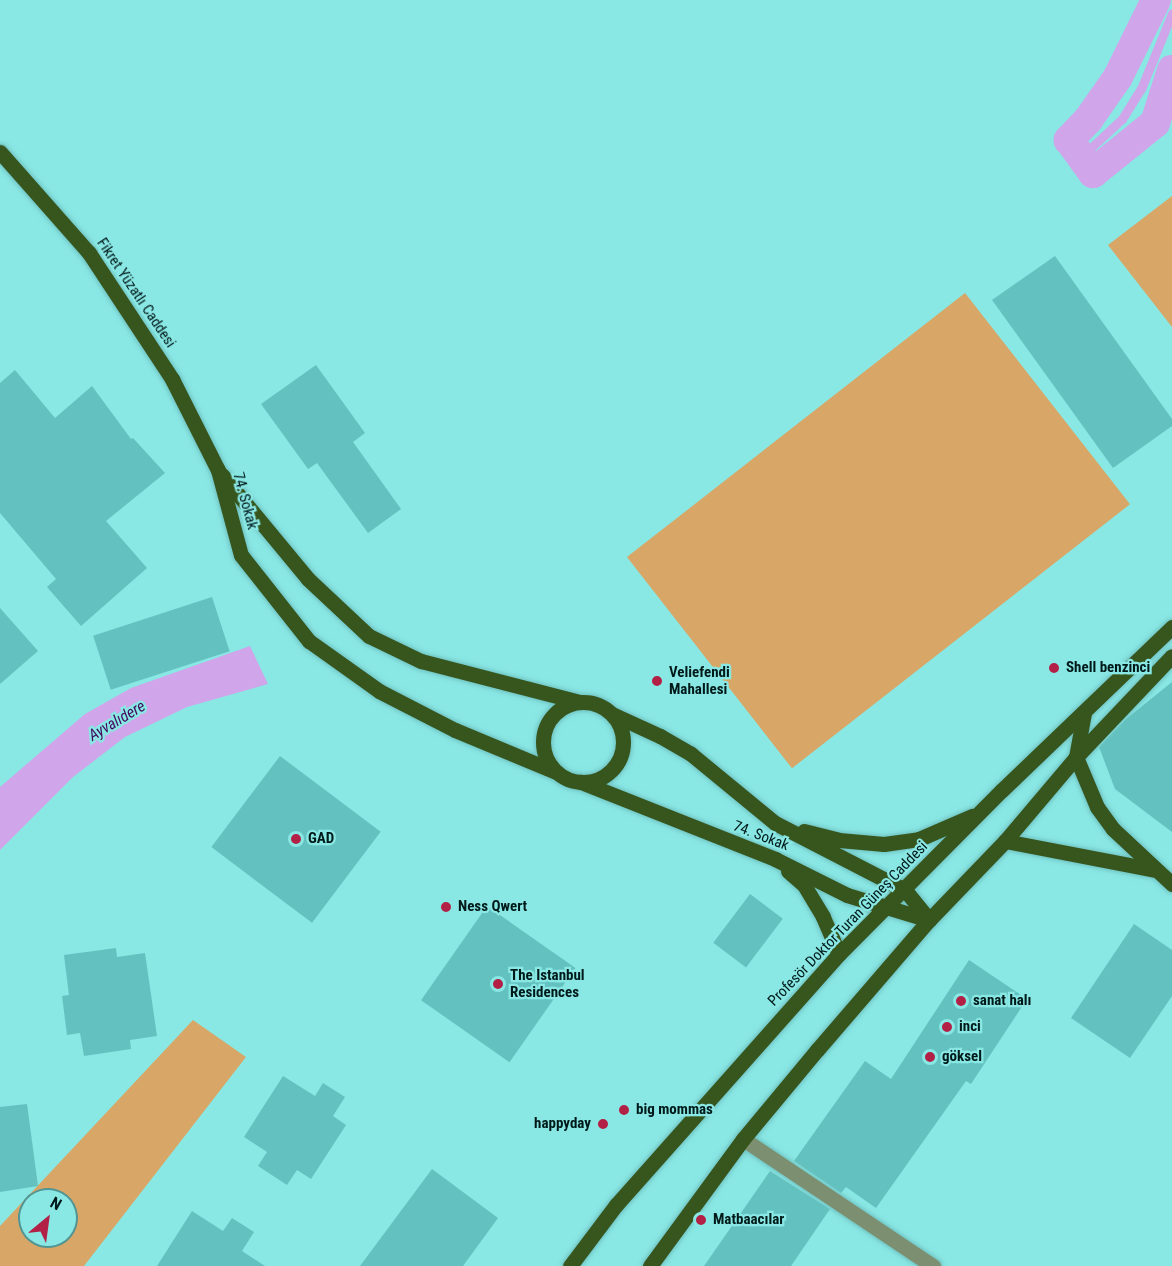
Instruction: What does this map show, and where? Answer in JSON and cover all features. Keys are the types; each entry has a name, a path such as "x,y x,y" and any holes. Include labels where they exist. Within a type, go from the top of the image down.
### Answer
{"main road":[{"name":"Fikret Yüzatlı Caddesi","path":"0,152 89,253 172,379 218,470"},
{"name":"74. Sokak","path":"218,470 308,579 369,636 422,662 579,702"},
{"name":"74. Sokak","path":"218,470 241,555 309,641 389,696 455,730 556,772"},
{"name":"Profesör Doktor Turan Güneş Caddesi","path":"570,1266 616,1205 839,954 981,812 1172,627"},
{"path":"650,1266 743,1139 929,920 1005,840 1076,757 1172,656"},
{"path":"579,702 603,707 612,714 620,726 623,739 620,759 607,775 594,781 581,782 567,779 556,772 548,762 543,749 545,730 555,712 566,705 579,702"},
{"path":"1085,712 1076,757 1097,807 1113,829 1172,884"},
{"name":"74. Sokak","path":"612,714 660,736 691,754 776,823"},
{"name":"74. Sokak","path":"581,782 775,859 847,895 929,920"},
{"path":"776,823 839,840 884,844 919,839 981,812"},
{"path":"776,823 905,890 929,920"},
{"path":"1005,840 1156,870"},
{"path":"775,859 804,885 824,917 839,954"}],"street":[{"path":"743,1139 933,1266"}],"shaded area":[{"path":"1172,196 1172,327 1108,245"},
{"path":"965,293 1130,504 792,768 627,557"},
{"path":"193,1020 246,1057 84,1266 0,1266 0,1226 18,1207 18,1248 78,1248 78,1188 36,1188"}],"water":[{"path":"250,646 268,684 187,707 125,737 73,777 0,850 0,787 85,714 131,688"}],"building":[{"path":"1055,256 1172,419 1172,426 1113,468 992,300"},
{"path":"316,365 365,433 353,442 401,509 368,533 317,463 308,469 261,404"},
{"path":"15,370 55,418 92,386 131,439 133,438 165,473 106,521 147,568 81,626 47,587 56,579 0,513 0,383"},
{"path":"212,597 230,651 111,690 93,636"},
{"path":"0,608 38,651 0,684"},
{"path":"1172,682 1172,832 1115,789 1099,747 1126,719"},
{"name":"GAD","path":"280,756 381,832 312,923 211,847"},
{"path":"750,894 783,919 746,967 713,943"},
{"name":"The Istanbul Residences","path":"487,906 575,968 510,1062 421,1000"},
{"path":"1134,924 1172,950 1172,996 1130,1058 1071,1018"},
{"path":"116,948 117,957 145,953 157,1036 130,1040 131,1049 84,1056 80,1033 67,1035 62,996 69,995 64,955"},
{"path":"969,960 1027,999 971,1084 966,1081 876,1208 846,1187 841,1193 794,1161 865,1061 891,1079"},
{"path":"283,1076 315,1096 323,1083 345,1097 333,1116 346,1125 311,1179 297,1170 287,1185 258,1166 267,1152 244,1137"},
{"path":"27,1104 38,1186 0,1192 0,1107"},
{"path":"432,1169 498,1218 463,1266 360,1266"},
{"path":"770,1171 830,1209 791,1266 704,1266"},
{"path":"192,1211 223,1231 232,1218 254,1232 242,1251 265,1266 157,1266"}],"waterway":[{"path":"1156,0 1118,77 1088,120 1069,140 1093,173 1155,123 1172,70"},
{"name":"Ayvalıdere","path":"1082,156 1122,119 1141,89 1172,13"}],"place":[{"name":"Shell benzinci","path":"1054,668"},
{"name":"Veliefendi Mahallesi","path":"657,681"},
{"name":"GAD","path":"296,839"},
{"name":"Ness Qwert","path":"446,907"},
{"name":"The Istanbul Residences","path":"498,984"},
{"name":"sanat halı","path":"961,1001"},
{"name":"inci","path":"947,1027"},
{"name":"göksel","path":"930,1057"},
{"name":"big mommas","path":"624,1110"},
{"name":"happyday","path":"603,1124"},
{"name":"Matbaacılar","path":"701,1220"}]}
